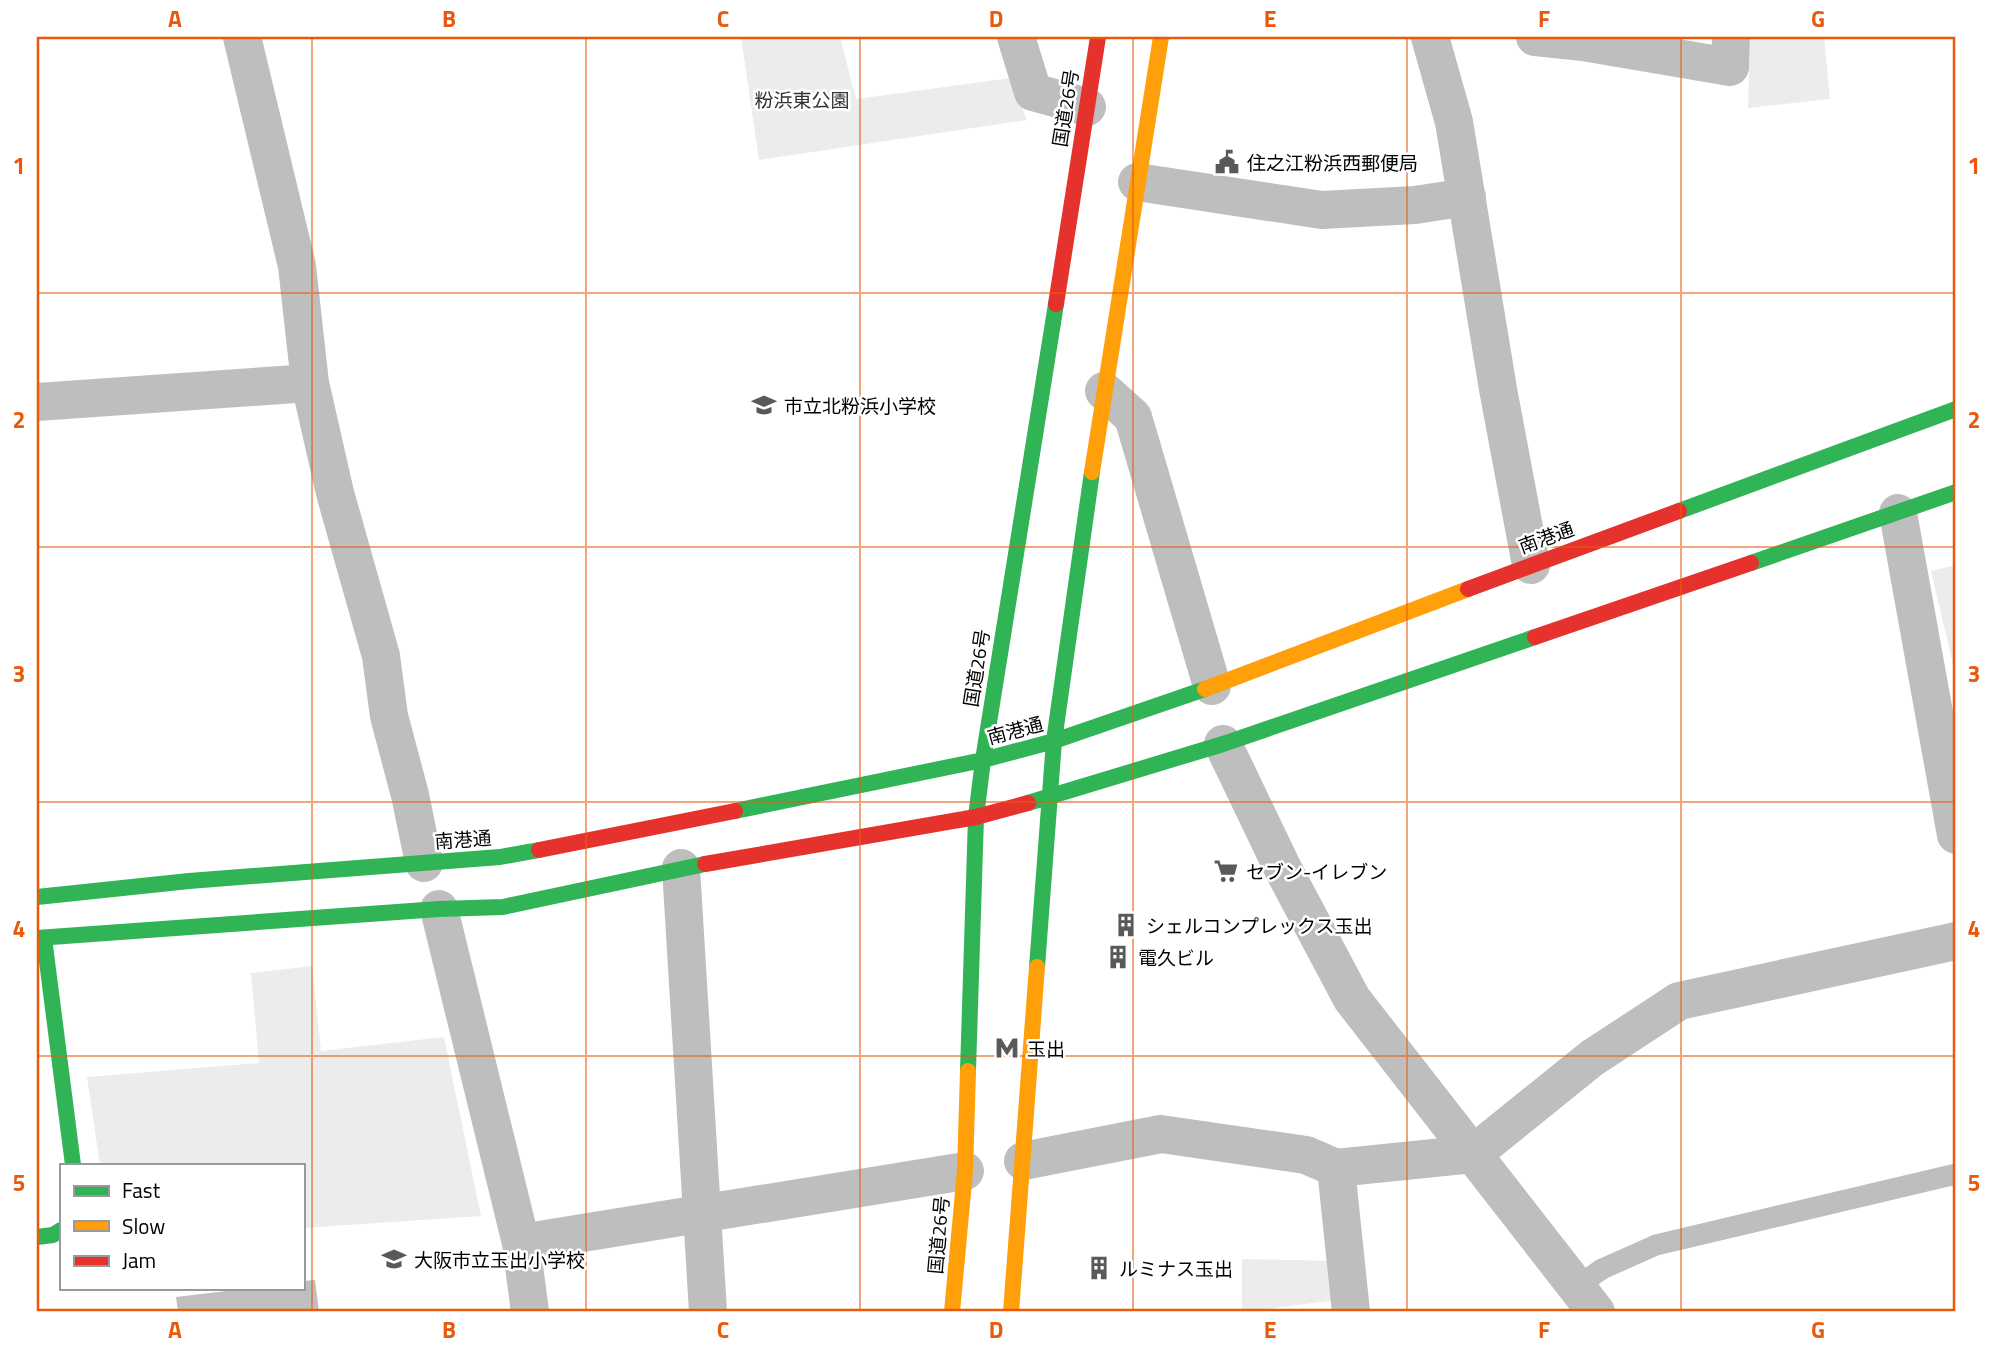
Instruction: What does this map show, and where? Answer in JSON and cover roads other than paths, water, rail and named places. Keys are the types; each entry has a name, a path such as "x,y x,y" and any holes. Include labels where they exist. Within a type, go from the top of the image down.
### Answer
{"main road":[{"name":"国道26号","path":"952,1312 965,1171 976,817 1098,37"},
{"path":"1011,1312 1054,741 1104,391 1160,37"},
{"name":"南港通","path":"37,897 189,881 500,857 983,760 1054,741 1212,685 1956,409"},
{"path":"73,1164 41,938 503,906 681,868 976,817 1223,744 1956,492"},
{"path":"37,1237 53,1235 60,1231"}],"street":[{"path":"242,37 297,265 310,383 335,493 381,656 389,716 410,795 424,863"},
{"path":"1016,37 1032,92 1087,107"},
{"path":"1430,37 1454,122 1498,388 1531,565"},
{"path":"1535,37 1583,40 1730,67 1731,37"},
{"path":"1137,182 1322,210 1415,205 1467,197"},
{"path":"37,402 310,383"},
{"path":"1104,391 1133,417 1212,685"},
{"path":"1898,513 1956,835"},
{"path":"1223,744 1283,869 1352,999 1586,1300"},
{"path":"681,868 708,1312"},
{"path":"439,909 521,1243 530,1312"},
{"path":"1023,1161 1161,1134 1306,1155 1336,1168 1473,1154 1592,1058 1679,1001 1956,941"},
{"path":"1336,1168 1351,1312"},
{"path":"521,1243 965,1171"}],"lane":[{"path":"1586,1300 1602,1269 1656,1245 1956,1174"}],"place":[{"name":"住之江粉浜西郵便局","path":"1227,162"},
{"name":"市立北粉浜小学校","path":"764,405"},
{"name":"セブン-イレブン","path":"1226,871"},
{"name":"シェルコンプレックス玉出","path":"1126,925"},
{"name":"電久ビル","path":"1118,957"},
{"name":"玉出","path":"1007,1048"},
{"name":"大阪市立玉出小学校","path":"394,1259"},
{"name":"ルミナス玉出","path":"1099,1268"}],"park label":[{"name":"粉浜東公園","path":"802,99"}]}
